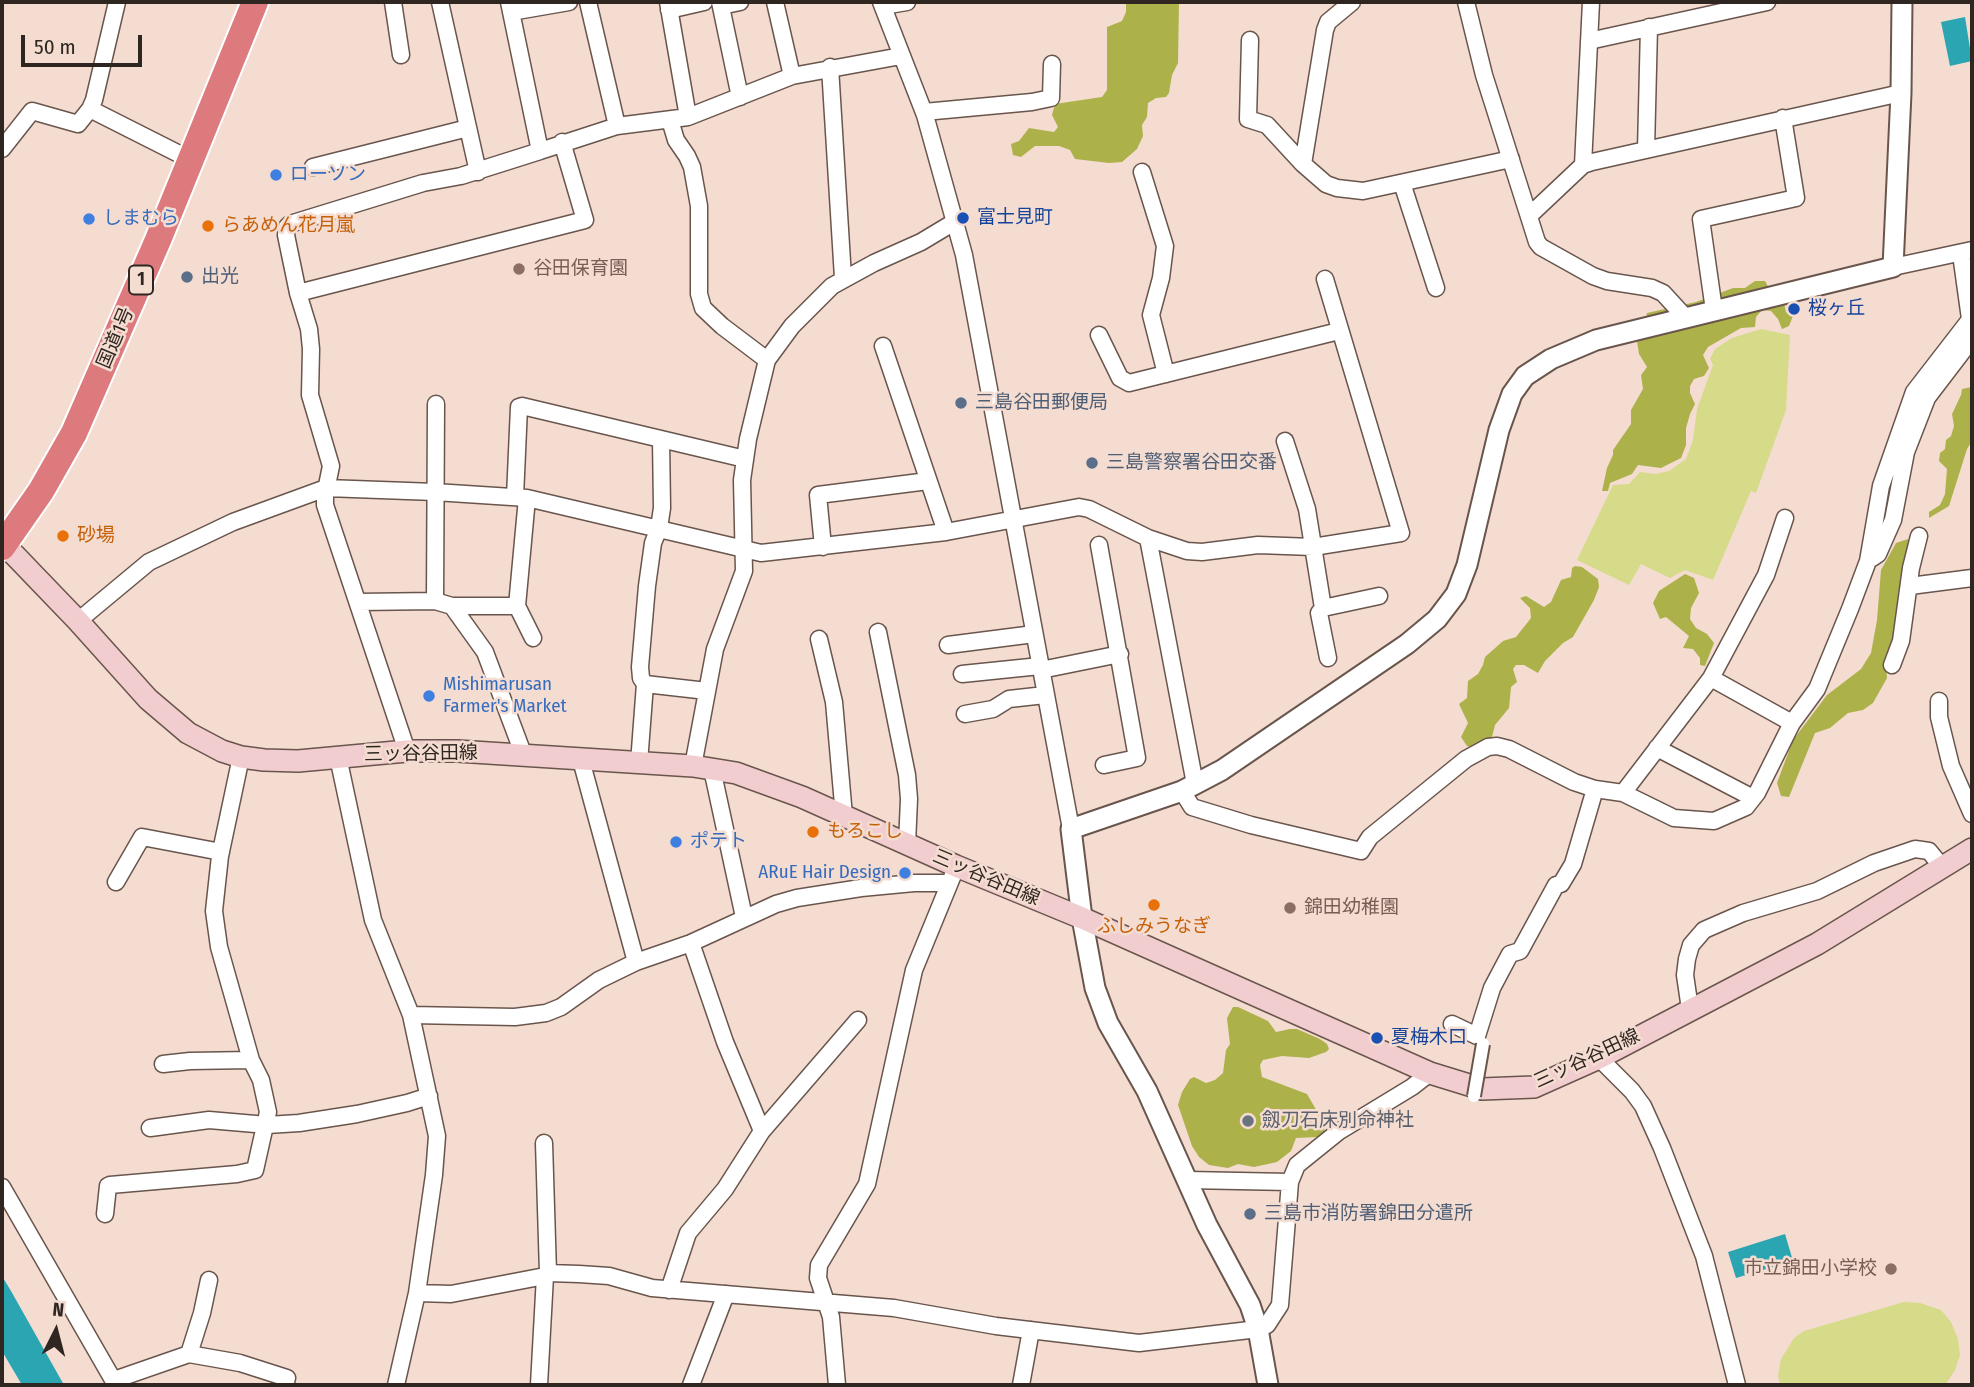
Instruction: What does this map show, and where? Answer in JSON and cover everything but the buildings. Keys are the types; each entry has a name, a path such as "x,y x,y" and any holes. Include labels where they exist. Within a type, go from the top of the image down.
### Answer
{"highway":[{"name":"国道1号","path":"3,544 41,491 74,433 153,252 255,2"}],"main road":[{"name":"三ッ谷谷田線","path":"3,544 78,621 148,699 171,720 197,738 241,757 298,761 407,751 703,767 736,773 777,787 907,844 953,875 1082,918 1430,1073 1482,1088 1534,1087 1600,1058 1817,944 1972,849"}],"street":[{"path":"2,149 32,111 78,124 90,109 117,2"},
{"path":"393,2 401,55"},
{"path":"439,2 478,172"},
{"path":"540,151 510,7 569,2"},
{"path":"588,2 617,127"},
{"path":"688,117 668,6 704,2"},
{"path":"740,2 721,4 740,97"},
{"path":"775,2 792,76"},
{"path":"907,2 882,4 924,112 964,255 1070,829 1095,988 1108,1023 1147,1091 1207,1225 1250,1305 1258,1329 1268,1385"},
{"path":"1303,164 1325,30 1328,22 1352,2"},
{"path":"1466,2 1484,75 1537,242 1541,247 1593,276 1607,281 1652,288 1663,293 1685,317"},
{"path":"1583,165 1591,2"},
{"path":"1589,41 1768,2"},
{"path":"1893,267 1902,2"},
{"path":"1646,150 1649,27"},
{"path":"1250,40 1248,119 1267,125 1303,164 1326,184 1363,191 1511,159"},
{"path":"407,751 325,505 331,466 310,395 309,328 285,235 287,227 423,183 478,172 562,142 617,127 688,117 792,76 901,56"},
{"path":"924,112 1032,102 1051,97 1052,64"},
{"path":"830,67 843,278"},
{"path":"1530,215 1583,165 1901,93"},
{"path":"90,109 189,159"},
{"path":"1714,310 1701,219 1796,198 1783,118"},
{"path":"670,120 676,140 692,167 699,206 699,281 704,307 722,326 767,360"},
{"path":"313,167 468,128"},
{"path":"298,293 585,220 562,142"},
{"path":"1142,172 1165,246 1161,278 1151,315 1166,374"},
{"path":"1402,183 1436,288"},
{"path":"744,917 703,767 707,691 715,649 741,583 744,549 742,480 767,360 792,326 832,286 843,278 921,242 956,221"},
{"path":"1070,829 1189,788 1222,771 1407,644 1437,619 1456,594 1467,565 1500,429 1512,394 1525,376 1551,359 1596,340 1685,317 1966,252 1971,318 1914,392 1881,486 1868,561 1817,689 1792,723 1746,807 1714,821 1674,818 1623,793 1595,789 1542,767 1509,749 1488,747 1466,759 1370,838 1361,851 1251,825 1192,807 1189,788 1148,538"},
{"path":"78,621 149,562 233,523 326,488 521,497 761,552 946,532 1079,507 1089,509 1148,538 1176,548 1202,552 1258,545 1313,547 1401,533 1325,279"},
{"path":"1099,335 1120,378 1134,383 1339,331"},
{"path":"1868,561 1878,554 1893,520 1906,452 1927,398 1972,339"},
{"path":"883,346 946,532"},
{"path":"435,601 436,404"},
{"path":"533,638 516,606 521,497 519,407 745,459"},
{"path":"639,764 645,684 639,667 653,543 662,508 661,439"},
{"path":"1284,441 1307,509 1322,608 1319,613 1328,658"},
{"path":"823,547 818,495 928,481"},
{"path":"1623,793 1711,678 1766,575 1785,518"},
{"path":"1892,666 1901,641 1911,568 1919,536"},
{"path":"1099,545 1137,758 1104,765"},
{"path":"1910,586 1972,578"},
{"path":"1322,608 1379,596"},
{"path":"358,602 435,601 452,606 516,606"},
{"path":"452,606 485,652 524,756"},
{"path":"878,632 907,775 907,844"},
{"path":"947,645 1034,634"},
{"path":"819,639 834,702 844,816"},
{"path":"962,674 1040,668 1120,653"},
{"path":"1711,678 1792,723"},
{"path":"645,684 707,691"},
{"path":"965,714 993,709 1009,699 1045,695"},
{"path":"1939,701 1939,717 1951,765 1972,814"},
{"path":"1657,748 1753,798"},
{"path":"105,1214 110,1185 253,1172 267,1125 268,1112 261,1080 251,1060 215,927 214,896 241,757"},
{"path":"338,757 373,920 411,1015 436,1136 436,1154 417,1293 396,1385"},
{"path":"581,760 636,962"},
{"path":"1451,1024 1477,1036 1492,988 1510,954 1520,951 1556,885 1562,884 1573,864 1595,789"},
{"path":"116,882 142,837 221,852"},
{"path":"1690,1009 1685,975 1687,959 1691,945 1704,930 1743,913 1817,891 1874,863 1915,849 1929,851 1942,867"},
{"path":"411,1015 515,1017 546,1013 561,1007 599,980 636,962 691,943 776,904 823,893 953,875"},
{"path":"837,1385 831,1317 818,1278 819,1265 867,1184 914,970 953,875"},
{"path":"691,943 725,1042 762,1132"},
{"path":"669,1290 688,1233 724,1189 762,1132 858,1020"},
{"path":"1474,1096 1483,1044"},
{"path":"1600,1058 1643,1106 1662,1148 1704,1256 1737,1385"},
{"path":"163,1064 251,1060"},
{"path":"417,1293 451,1294 546,1275 609,1276 652,1288 894,1308 1031,1330 1139,1343 1258,1329 1267,1325 1280,1306 1290,1182 1301,1161 1338,1132 1430,1073"},
{"path":"150,1128 209,1120 267,1125 299,1123 407,1104 429,1096"},
{"path":"539,1385 546,1275 544,1143"},
{"path":"1187,1180 1290,1182"},
{"path":"2,1187 115,1382 189,1354 240,1363 287,1378 285,1385"},
{"path":"189,1354 209,1280"},
{"path":"691,1385 726,1294"},
{"path":"1021,1385 1031,1330"}],"green space":[{"path":"1126,2 1179,2 1178,63 1166,97 1156,98 1148,103 1147,117 1142,125 1143,136 1137,149 1122,162 1109,163 1075,159 1070,150 1059,146 1035,146 1021,157 1013,155 1011,144 1019,141 1029,128 1054,132 1058,127 1052,115 1055,104 1102,97 1107,90 1107,27 1122,21"},
{"path":"1755,281 1765,281 1776,301 1784,303 1786,312 1793,316 1789,326 1782,329 1771,311 1762,310 1756,317 1755,327 1741,328 1708,347 1703,355 1709,368 1704,376 1694,379 1690,386 1695,404 1686,428 1686,445 1681,458 1661,468 1638,465 1632,474 1610,483 1608,491 1602,491 1613,450 1631,424 1631,410 1643,389 1641,375 1647,367 1639,354 1637,341 1642,336 1647,313 1696,302 1733,288 1745,288"},
{"path":"1761,329 1790,335 1786,410 1756,493 1751,491 1713,580 1685,570 1670,578 1641,564 1629,585 1577,560 1613,485 1629,484 1640,472 1656,474 1669,471 1686,459 1693,440 1697,409 1713,365 1710,359 1715,349 1732,338"},
{"path":"1972,387 1972,441 1949,506 1929,518 1929,512 1940,505 1945,494 1947,469 1939,461 1940,453 1945,449 1946,440 1951,436 1954,426 1952,414 1962,389"},
{"path":"1908,539 1913,544 1901,614 1886,663 1887,678 1873,703 1863,710 1848,713 1830,728 1815,733 1789,797 1781,796 1777,783 1793,740 1827,695 1861,669 1871,653 1881,570 1896,543"},
{"path":"1582,567 1598,579 1599,587 1573,637 1545,661 1538,673 1524,665 1516,665 1513,669 1517,682 1511,687 1509,708 1495,725 1492,737 1476,748 1467,746 1461,737 1468,723 1459,704 1467,698 1468,681 1478,674 1485,657 1503,641 1516,637 1531,618 1530,608 1520,598 1526,596 1544,607 1551,602 1561,580 1571,577 1572,568"},
{"path":"1685,574 1694,578 1699,593 1691,608 1690,619 1696,628 1707,634 1714,643 1705,666 1700,665 1700,658 1693,649 1683,648 1689,636 1666,617 1660,619 1653,603 1659,591"},
{"path":"1233,1007 1268,1021 1276,1032 1297,1029 1320,1039 1329,1049 1309,1058 1282,1056 1263,1060 1260,1065 1262,1077 1307,1094 1325,1125 1324,1133 1318,1137 1296,1138 1291,1151 1277,1162 1254,1167 1238,1164 1228,1168 1209,1165 1199,1157 1192,1146 1178,1105 1190,1079 1194,1077 1206,1083 1223,1073 1226,1050 1230,1044 1227,1018"},
{"path":"1904,1302 1920,1303 1941,1310 1951,1322 1958,1339 1960,1355 1955,1370 1945,1385 1780,1385 1778,1375 1781,1359 1794,1338 1804,1331"}],"water":[{"path":"1965,17 1972,61 1950,66 1941,22"},
{"path":"1785,1234 1793,1261 1736,1278 1728,1252"},
{"path":"2,1276 64,1385 22,1385 2,1351"}],"place":[{"name":"ローソン","path":"276,175"},
{"name":"富士見町","path":"963,218"},
{"name":"しまむら","path":"89,219"},
{"name":"らあめん花月嵐","path":"208,226"},
{"name":"谷田保育園","path":"519,269"},
{"name":"出光","path":"187,277"},
{"name":"桜ヶ丘","path":"1794,309"},
{"name":"三島谷田郵便局","path":"961,403"},
{"name":"三島警察署谷田交番","path":"1092,463"},
{"name":"砂場","path":"63,536"},
{"name":"Mishimarusan Farmer's Market","path":"429,696"},
{"name":"もろこし","path":"813,832"},
{"name":"ポテト","path":"676,842"},
{"name":"ARuE Hair Design","path":"905,873"},
{"name":"ふしみうなぎ","path":"1154,905"},
{"name":"錦田幼稚園","path":"1290,908"},
{"name":"夏梅木口","path":"1377,1038"},
{"name":"劔刀石床別命神社","path":"1248,1121"},
{"name":"三島市消防署錦田分遣所","path":"1250,1214"},
{"name":"市立錦田小学校","path":"1891,1269"}]}
